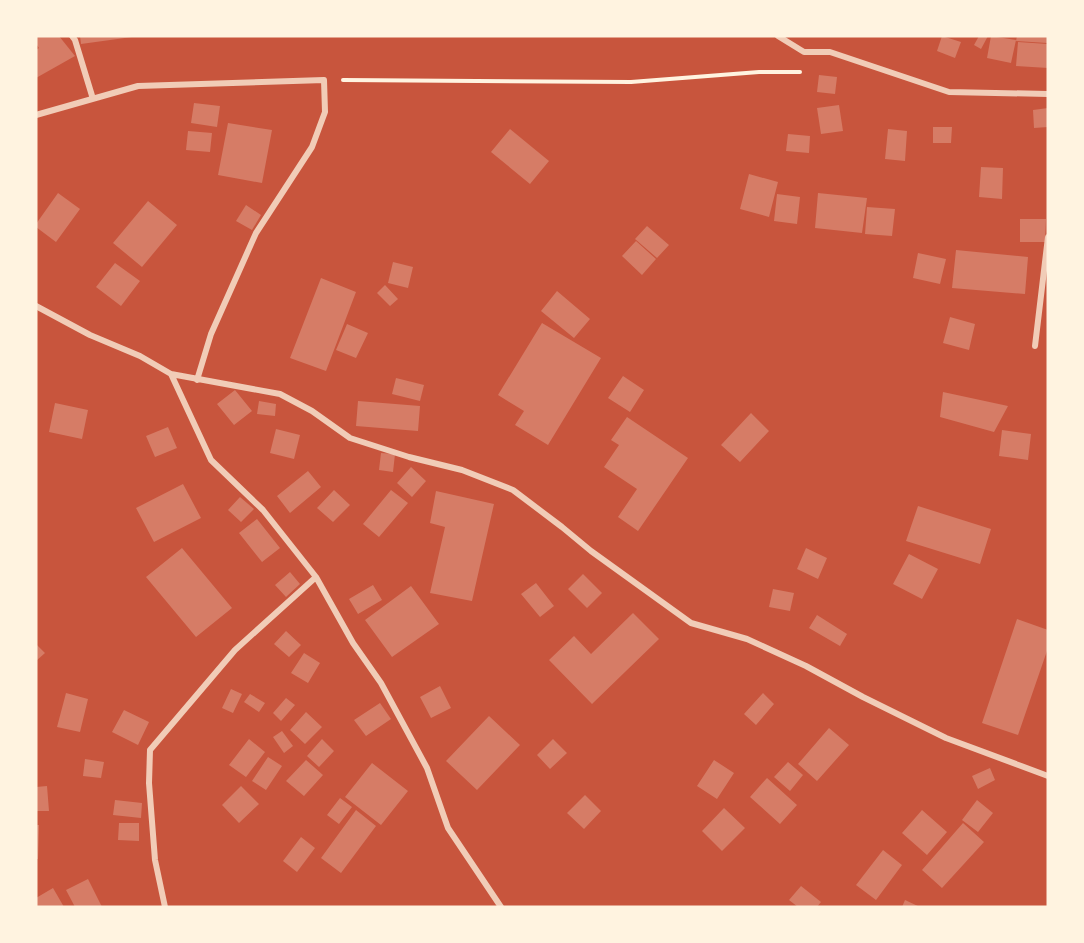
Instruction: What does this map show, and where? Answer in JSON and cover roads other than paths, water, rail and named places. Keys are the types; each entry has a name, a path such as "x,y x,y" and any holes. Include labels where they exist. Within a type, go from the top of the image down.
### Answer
{"street":[{"path":"72,36 93,99"},
{"path":"778,36 804,52 830,52 949,92 1048,94"},
{"path":"36,115 138,86 324,80 325,112 312,147 256,233 211,334 197,380"},
{"path":"1035,346 1048,237"},
{"path":"36,306 90,335 140,356 171,374 280,394 312,411 350,438 409,457 462,470 513,490 562,526 591,551 692,623 747,639 806,666 946,738 1048,776"},
{"path":"171,374 211,460 263,510 316,577 353,643 381,683 427,768 448,828 501,907"},
{"path":"165,907 155,860 149,783 150,750 235,650 316,577"}]}
